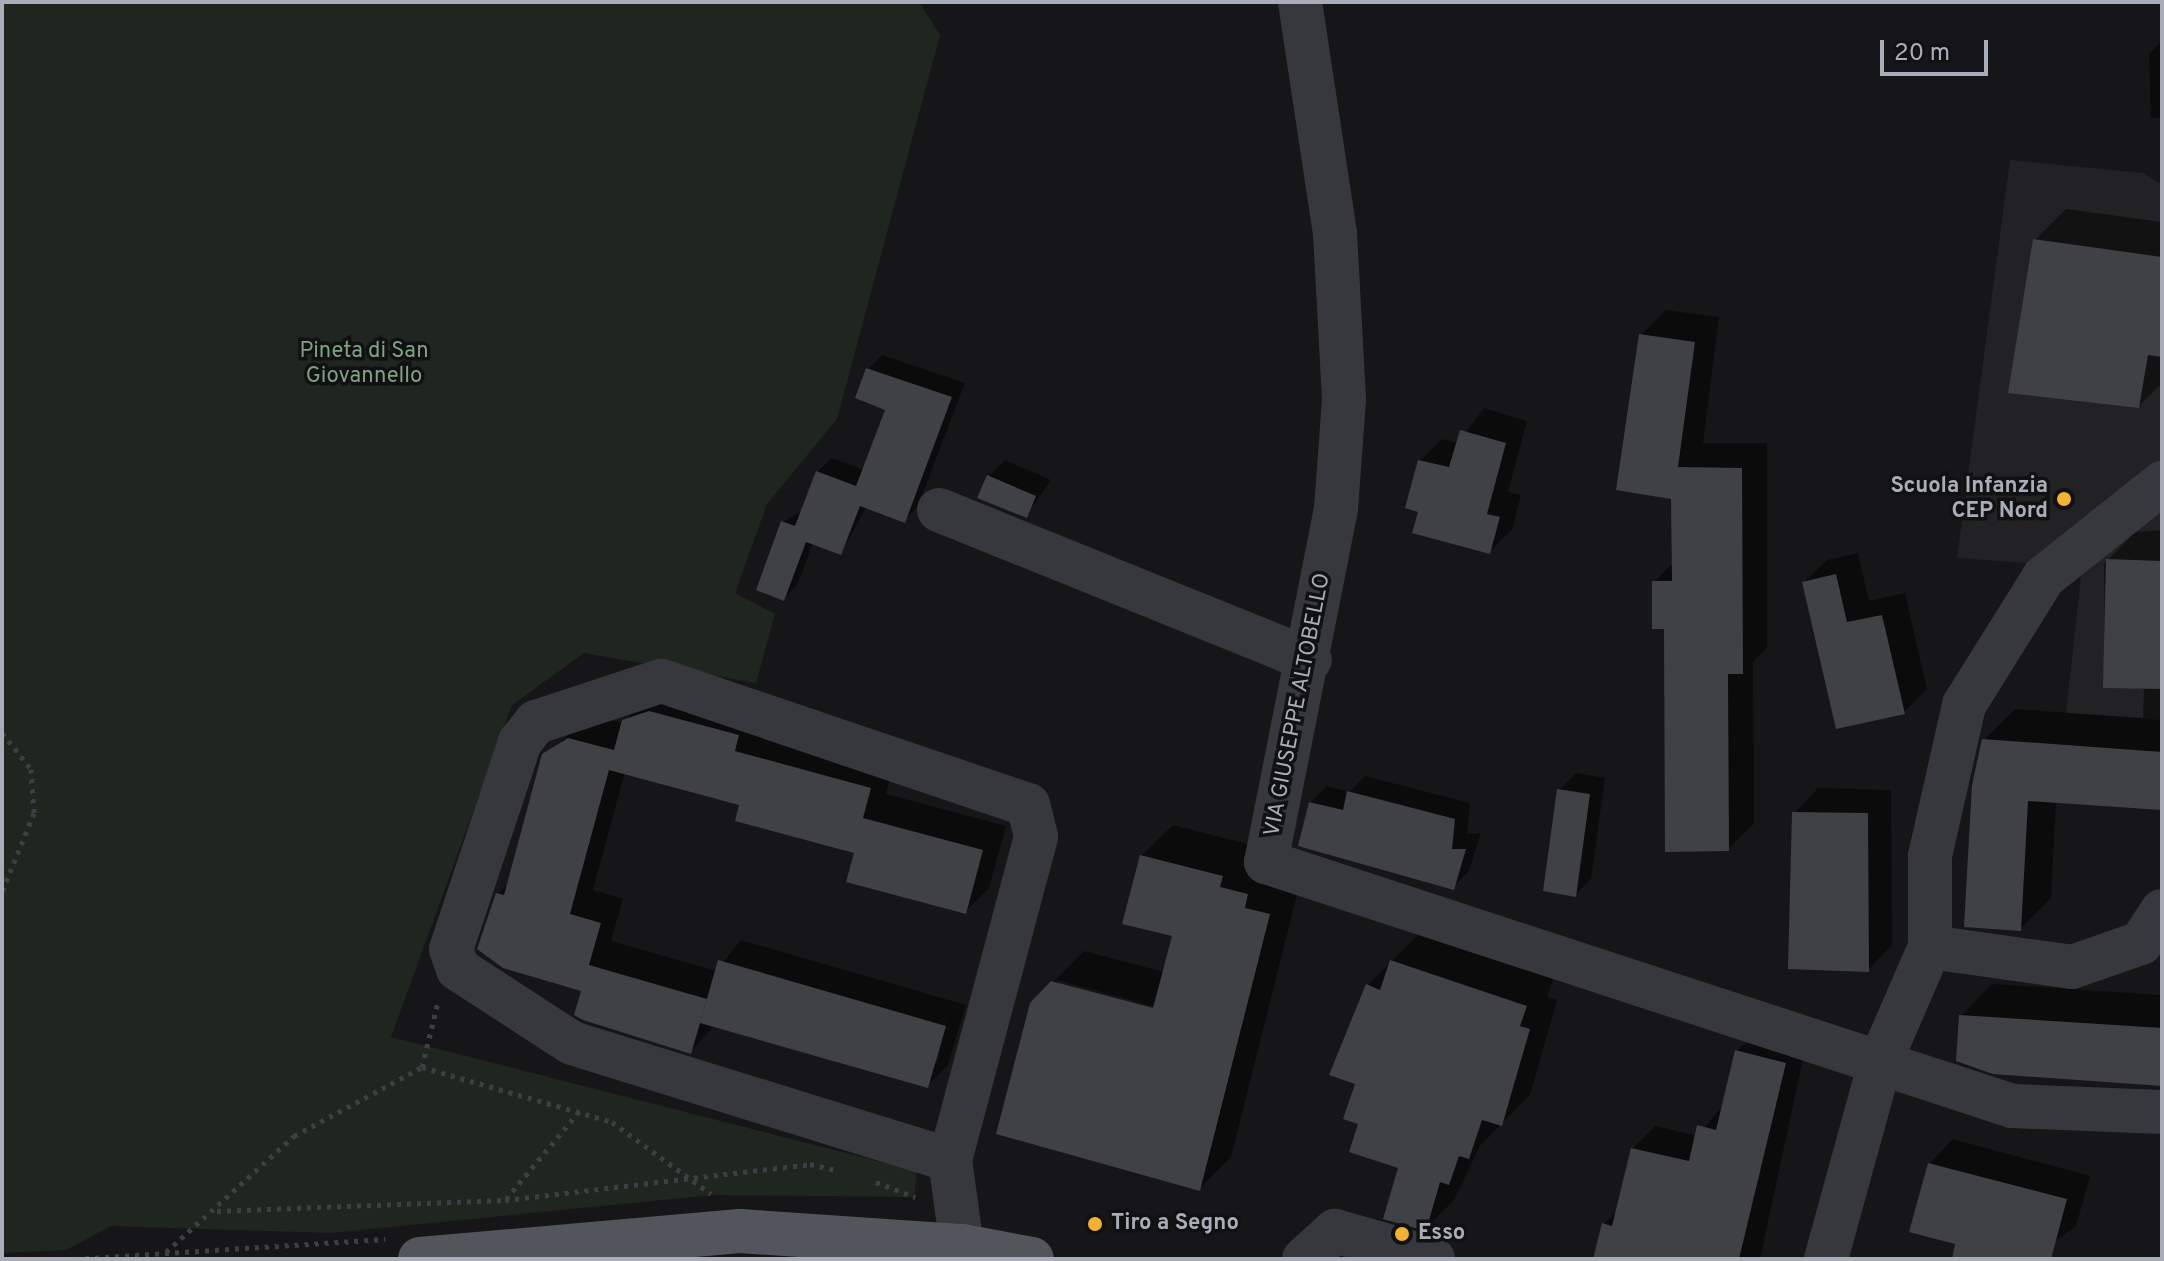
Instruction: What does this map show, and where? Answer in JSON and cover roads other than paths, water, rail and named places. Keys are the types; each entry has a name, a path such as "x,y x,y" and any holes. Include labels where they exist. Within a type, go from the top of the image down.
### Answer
{"main road":[{"path":"420,1259 740,1231 949,1233 1032,1259"},
{"path":"794,1259 949,1233"}],"street":[{"name":"VIA GIUSEPPE ALTOBELLO","path":"1300,2 1335,233 1344,400 1336,509 1310,660 1266,862 1881,1060"},
{"path":"1826,1259 1881,1060 1930,947 1930,856 1964,705 2044,577 2162,483"},
{"path":"939,510 1310,660"},
{"path":"949,1233 950,1160 1036,836 1028,805 661,681 536,722 520,742 451,949 458,969 572,1043 950,1160"},
{"path":"1930,947 2072,967 2141,943 2162,911"},
{"path":"1881,1060 2012,1106 2162,1112"},
{"path":"1304,1259 1335,1231 1433,1259"}],"place":[{"name":"Scuola Infanzia CEP Nord","path":"2064,499"},
{"name":"Tiro a Segno","path":"1095,1224"},
{"name":"Esso","path":"1402,1234"}],"park label":[{"name":"Pineta di San Giovannello","path":"364,364"}]}
